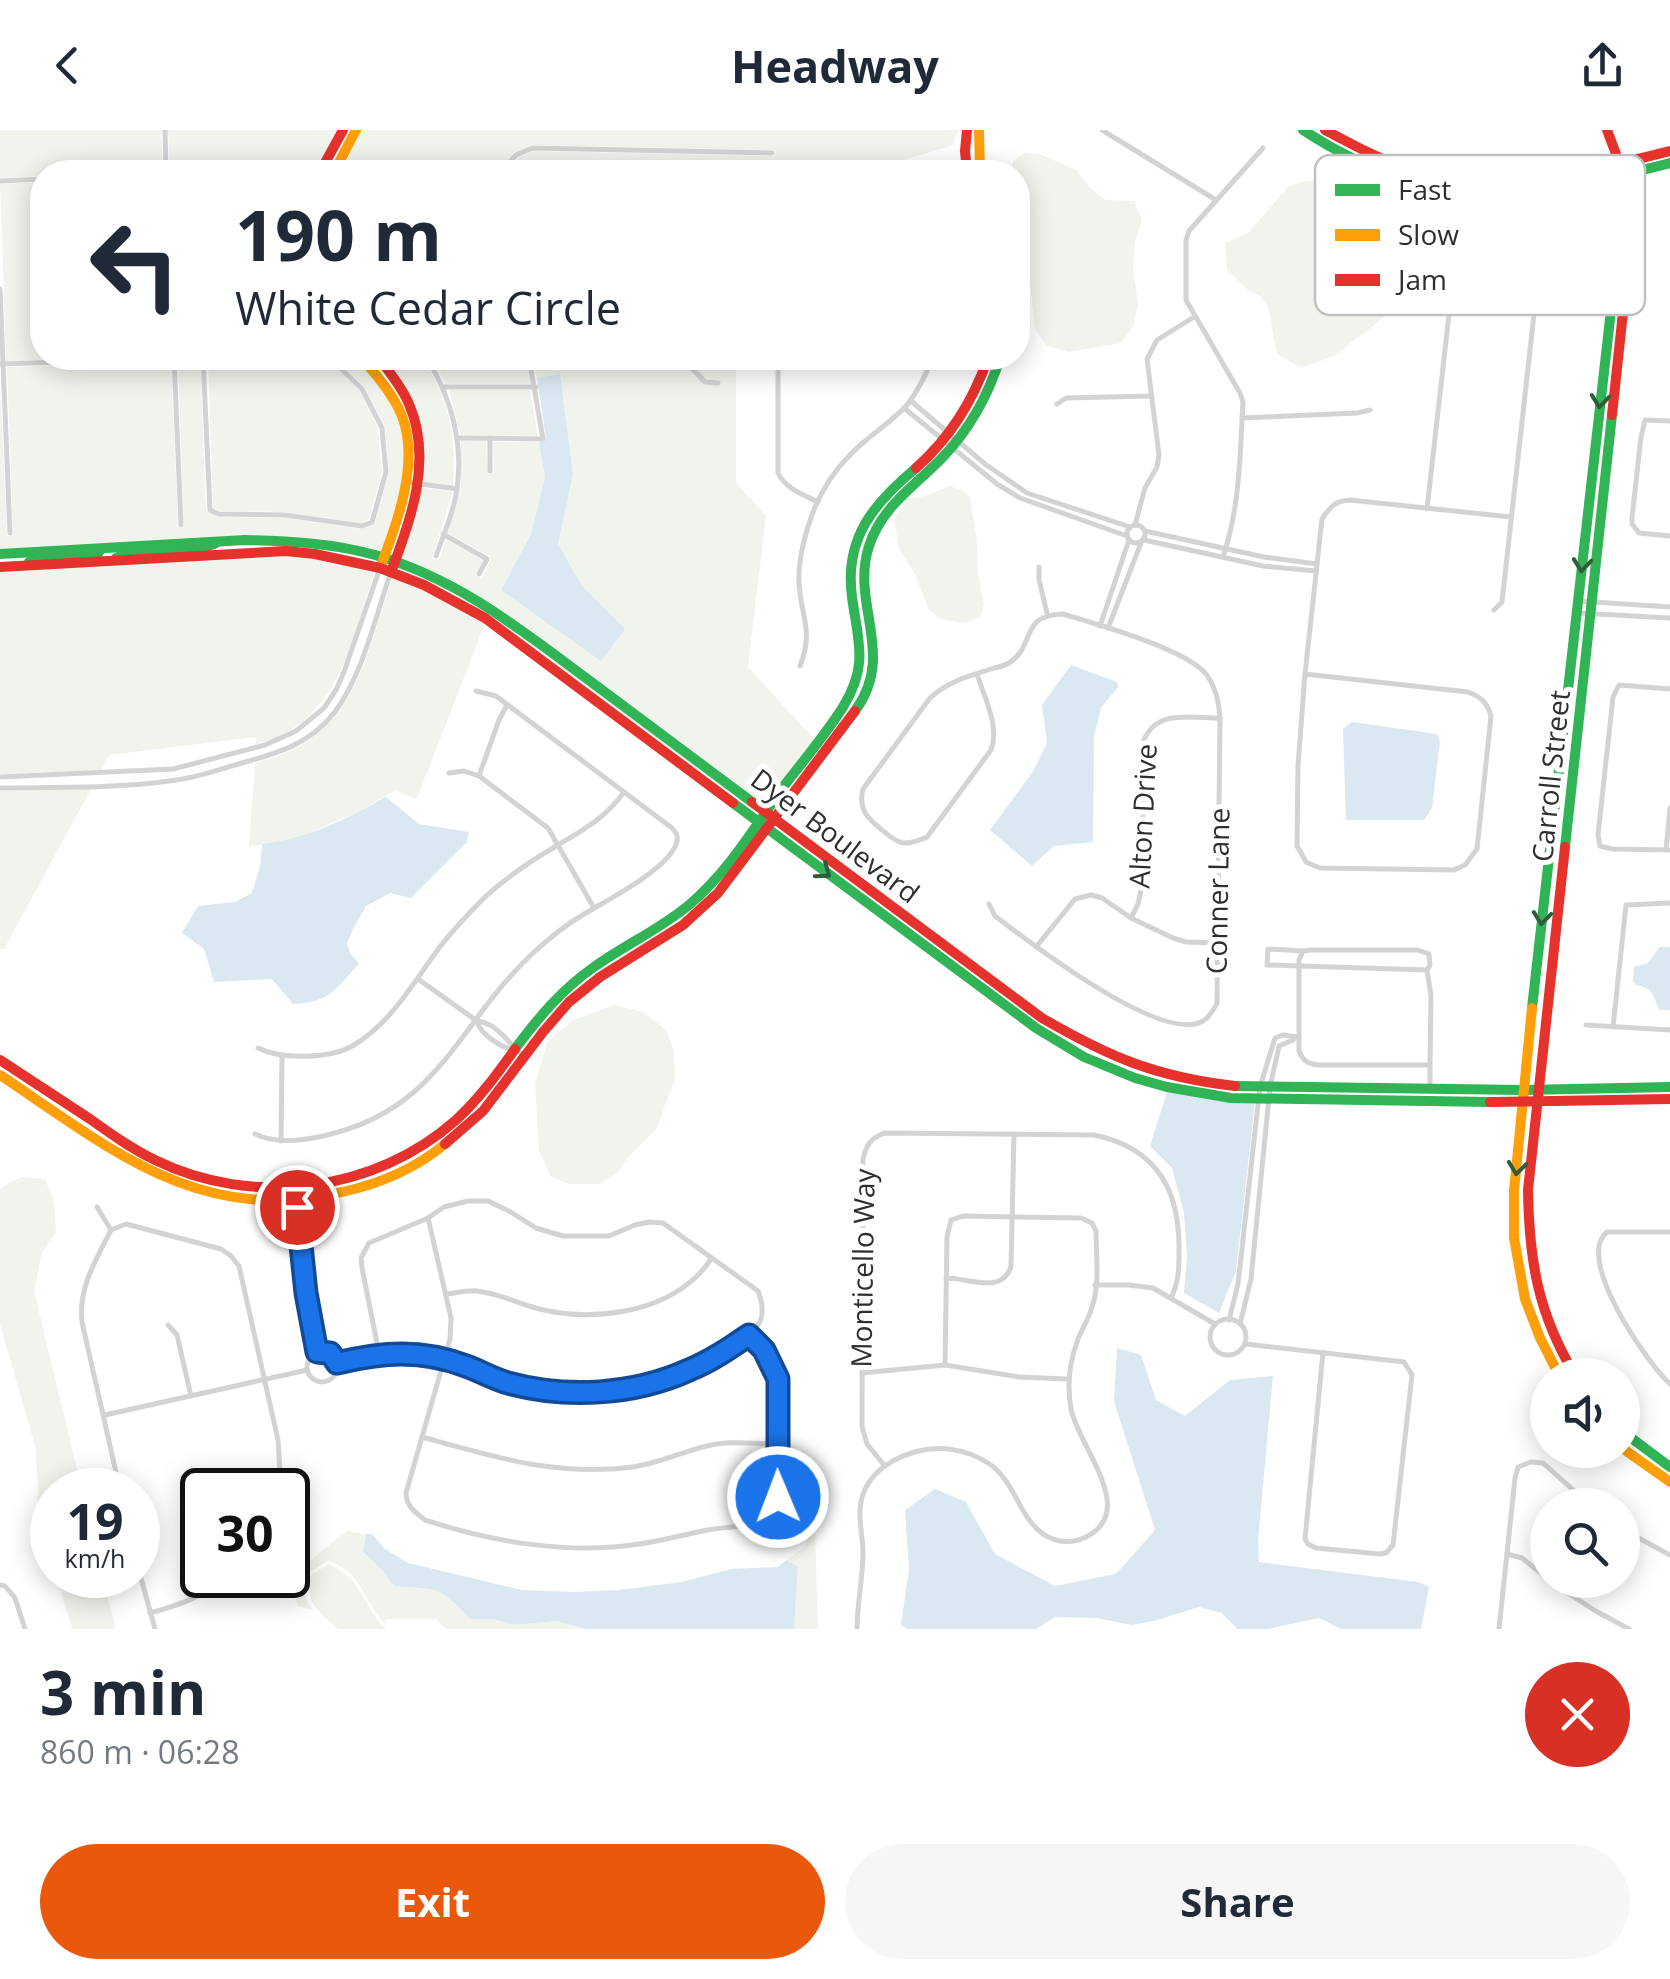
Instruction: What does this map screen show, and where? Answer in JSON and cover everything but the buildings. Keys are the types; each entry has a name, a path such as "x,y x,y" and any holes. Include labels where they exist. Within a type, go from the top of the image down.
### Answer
{"main road":[{"path":"327,160 343,130"},
{"path":"340,160 356,130"},
{"path":"967,130 967,160"},
{"path":"979,130 980,160"},
{"name":"Carroll Street","path":"1607,130 1614,155"},
{"path":"1314,132 1344,155"},
{"path":"1645,160 1670,151"},
{"path":"1645,166 1670,163"},
{"name":"Carroll Street","path":"1549,1358 1541,1342 1531,1295 1514,1246 1513,1218 1522,1096 1611,315"},
{"path":"1615,315 1611,358 1618,369"},
{"name":"Carroll Street","path":"1565,1358 1531,1295 1528,1190 1623,315"},
{"path":"372,370 390,392 404,421 412,482"},
{"path":"387,370 412,412 420,456 388,564"},
{"path":"950,440 983,370"},
{"path":"0,1060 144,1169 193,1189 244,1200 297,1202 359,1188 424,1159 480,1113 547,1007 573,981 606,957 667,922 692,902 766,821 861,703 874,649 865,598 868,546 888,508 982,405 995,370"},
{"name":"Dyer Boulevard","path":"0,554 282,539 344,546 388,564 484,618 1042,1018 1113,1057 1186,1079 1265,1093 1522,1096 1539,1089 1670,1087"},
{"path":"114,560 129,552 206,547 222,541"},
{"path":"23,565 34,560 96,556 101,548"},
{"name":"Dyer Boulevard","path":"0,566 286,551 388,564"},
{"name":"Dyer Boulevard","path":"766,821 1036,1028 1108,1068 1166,1087 1231,1098 1265,1093 1430,1089 1522,1096 1538,1103 1670,1099"},
{"path":"938,956 962,958"},
{"path":"0,1074 87,1125 188,1174 242,1187 295,1188 356,1177 418,1148 466,1110 520,1054"},
{"path":"295,1188 297,1202"},
{"path":"1640,1444 1670,1467"},
{"path":"1640,1461 1670,1482"}],"street":[{"path":"165,130 166,160"},
{"path":"1102,130 1216,200"},
{"path":"511,160 533,148 772,154"},
{"path":"1224,553 1235,506 1243,402 1186,300 1186,240 1189,231 1263,148"},
{"path":"0,181 30,180"},
{"path":"0,289 10,533"},
{"path":"1427,508 1449,315"},
{"path":"1494,610 1502,602 1534,315"},
{"path":"1108,628 1142,541 1138,527 1142,503 1159,454 1147,359 1157,340 1194,317"},
{"path":"2,364 30,363"},
{"path":"175,370 181,525"},
{"path":"204,370 210,510 362,526 372,522 386,472 382,428 362,389 342,370"},
{"path":"434,370 444,387 457,438 457,489 436,556"},
{"path":"457,438 542,439 532,370"},
{"path":"692,370 705,382 718,383"},
{"path":"778,370 778,473 782,482 818,502"},
{"path":"800,666 808,636 799,582 801,559 818,502 849,455 904,408 926,370"},
{"path":"444,387 536,387"},
{"path":"1057,404 1066,398 1151,396"},
{"path":"910,400 980,471 1020,498 1136,544 1142,541 1317,567"},
{"path":"904,408 1027,492 1224,553"},
{"path":"1242,418 1370,410"},
{"path":"921,422 927,414"},
{"path":"1670,421 1645,420 1632,524 1639,533 1670,536"},
{"path":"490,438 490,471"},
{"path":"980,471 986,464"},
{"path":"412,482 457,489"},
{"path":"1305,674 1468,692 1488,705 1477,848 1465,865 1454,870 1320,868 1306,862 1297,846 1298,765 1305,674 1322,520 1339,501 1511,518"},
{"path":"1053,510 1056,502"},
{"path":"1100,626 1128,538 1138,527"},
{"path":"444,534 488,559 479,574"},
{"path":"0,777 173,769 279,740 310,722 336,690 388,564"},
{"path":"0,788 155,783 197,776 283,752 302,742 317,732 347,695 363,654 388,564"},
{"path":"977,674 994,729 992,750 927,837 916,842 896,840 865,816 863,789 940,688 952,681 1009,663 1023,649 1032,626 1047,614 1039,567"},
{"path":"1577,607 1670,606"},
{"path":"1577,607 1670,618"},
{"name":"Conner Lane","path":"989,904 995,916 1036,947 1114,998 1159,1018 1188,1025 1202,1022 1212,1013 1217,1002 1220,718 1214,686 1205,672 1178,653 1063,614 1047,614"},
{"path":"352,650 363,654"},
{"path":"1670,688 1618,686 1598,835 1600,846 1668,850 1670,808"},
{"path":"255,1134 281,1141 312,1138 342,1131 396,1106 437,1071 508,978 532,954 570,923 640,881 664,860 678,840 672,828 507,704 492,694 476,691"},
{"path":"478,776 507,704"},
{"name":"Alton Drive","path":"1131,918 1142,886 1144,740 1150,727 1164,718 1220,718"},
{"path":"310,722 317,732"},
{"path":"449,773 464,771 478,776 543,824 559,844 594,908"},
{"path":"258,1048 282,1055 332,1054 355,1045 386,1019 442,944 482,900 516,872 599,820 624,792"},
{"path":"1036,947 1068,905 1091,894 1173,938 1218,943"},
{"path":"1613,1027 1626,905 1670,903"},
{"path":"1427,970 1267,965 1268,949 1418,950 1429,954 1430,1089"},
{"path":"1303,950 1299,960 1297,1037 1302,1059 1309,1064 1430,1065"},
{"path":"418,978 512,1042 520,1054"},
{"path":"477,1021 479,1029 520,1054"},
{"path":"1586,1025 1670,1030"},
{"path":"496,1040 501,1034"},
{"path":"1229,1320 1238,1284 1252,1162 1265,1093 1279,1046 1297,1037"},
{"path":"281,1141 282,1055"},
{"path":"1240,1324 1247,1298 1264,1163 1265,1093"},
{"name":"Monticello Way","path":"884,1465 863,1436 865,1148 872,1138 884,1133 1094,1135 1110,1138 1140,1154 1158,1170 1176,1208 1178,1278 1172,1298"},
{"path":"946,1278 996,1284 1009,1276 1014,1134"},
{"path":"1252,1162 1264,1163"},
{"path":"337,1363 380,1353 416,1354 462,1364 508,1383 544,1390 616,1391 688,1371 717,1356 749,1335 764,1306 758,1292 662,1223 635,1225 609,1236 563,1236 536,1228 488,1202 468,1201 444,1207 428,1218 376,1238 364,1250 362,1268 380,1353"},
{"path":"297,1202 306,1293 317,1352"},
{"path":"97,1208 111,1230"},
{"path":"857,1629 864,1554 862,1499 884,1465 908,1454 947,1448 974,1455 996,1468 1034,1526 1046,1537 1068,1542 1090,1536 1100,1527 1107,1512 1106,1486 1076,1428 1068,1379 1077,1342 1092,1310 1096,1286 1096,1232 1092,1223 1081,1218 962,1216 951,1220 946,1237 945,1365"},
{"path":"428,1218 451,1318 450,1339 406,1500 425,1520 516,1542 590,1548 640,1544 760,1523 777,1505 778,1379 764,1350 749,1335"},
{"path":"115,1468 80,1303 84,1285 111,1230 126,1224 220,1249 239,1266 278,1440 280,1468"},
{"path":"1670,1232 1607,1232 1598,1247 1616,1308 1636,1345 1670,1384"},
{"path":"1242,1244 1254,1246"},
{"path":"446,1294 476,1291 545,1311 610,1314 671,1294 697,1276 712,1258"},
{"path":"1096,1286 1153,1288 1215,1324"},
{"path":"1229,1320 1240,1324 1246,1332 1246,1344 1238,1352 1219,1352 1210,1344 1209,1334 1215,1324 1229,1320"},
{"path":"168,1325 177,1335 191,1396"},
{"path":"1246,1344 1323,1352 1404,1362 1411,1370 1392,1545 1386,1553 1316,1548 1305,1539 1323,1352"},
{"path":"317,1352 330,1353 337,1363 335,1375 325,1382 316,1381 307,1370 310,1357 317,1352"},
{"path":"862,1373 945,1365 1019,1377 1068,1379"},
{"path":"104,1416 307,1370"},
{"path":"422,1437 520,1464 575,1470 653,1464 706,1446 777,1444"},
{"path":"1499,1629 1518,1467 1543,1463 1571,1488"},
{"path":"1640,1539 1670,1556"},
{"path":"1507,1554 1530,1565"},
{"path":"0,1585 6,1586 16,1598 25,1629"},
{"path":"146,1598 155,1629"},
{"path":"150,1613 195,1598"},
{"path":"1576,1598 1629,1629"}],"shaded area":[{"path":"0,130 161,130 162,160 30,160 30,177 0,178"},
{"path":"168,130 339,130 323,160 169,160"},
{"path":"359,130 958,130 953,145 904,160 516,160 534,151 775,156 775,150 534,145 507,160 344,160"},
{"path":"1025,153 1040,154 1076,170 1106,200 1134,201 1142,220 1133,268 1138,304 1134,325 1121,343 1069,352 1047,346 1035,330 1030,283 1030,160 1014,160"},
{"path":"1315,181 1315,315 1385,315 1334,356 1301,368 1277,354 1268,307 1227,270 1225,243 1248,233 1289,186"},
{"path":"30,183 30,360 6,361 0,184"},
{"path":"7,367 171,370 178,527 184,528 178,370 200,370 206,510 219,517 285,518 361,529 375,522 389,473 385,426 364,387 347,370 368,370 388,394 404,435 405,454 382,553 326,542 272,538 0,551 0,378 7,536 13,535"},
{"path":"208,370 338,370 359,390 378,428 382,472 369,519 361,523 285,512 213,508"},
{"path":"391,370 430,370 432,374 452,434 453,486 421,481 420,430"},
{"path":"438,370 528,370 530,379 529,384 446,384"},
{"path":"535,370 736,370 736,483 766,515 748,667 815,740 764,807 495,607 400,559 420,487 453,492 432,558 439,560 446,539 483,560 475,575 481,578 491,560 489,556 448,533 461,487 461,441 486,441 488,474 494,473 493,442 539,442 545,477 531,534 501,590 624,629 582,586 558,544 573,474 560,374 537,378"},
{"path":"560,374 573,474 558,544 582,586 625,629 601,661 501,590 531,534 545,477 539,442 546,438 537,378"},
{"path":"449,390 530,390 538,436 460,435"},
{"path":"950,486 970,498 984,604 981,616 964,623 940,619 929,610 915,574 899,549 894,520 907,499"},
{"path":"286,554 375,570 338,676 306,718 284,734 256,744 256,737 109,755 101,770 0,774 0,570"},
{"path":"398,564 457,591 491,612 760,813 757,817 486,616 456,597 395,570"},
{"path":"393,576 453,602 485,623 417,799 395,791 358,812 290,841 249,846 255,763 288,752 315,736 335,716 363,666"},
{"path":"1071,665 1117,682 1118,687 1101,708 1094,736 1093,842 1054,846 1032,866 990,830 1032,773 1047,743 1042,705"},
{"path":"1352,722 1437,734 1440,741 1432,808 1424,820 1346,820 1343,729"},
{"path":"91,789 4,949 0,949 0,791"},
{"path":"386,797 419,824 469,832 467,842 411,898 390,893 366,906 347,943 359,964 331,993 306,1003 293,1004 272,979 214,982 204,949 182,933 198,906 235,902 252,893 262,844 326,827"},
{"path":"1660,947 1670,947 1670,1010 1660,1010 1650,991 1633,981 1634,967 1648,963"},
{"path":"614,1005 643,1012 666,1030 674,1051 675,1079 657,1128 617,1173 600,1184 569,1184 551,1177 539,1151 535,1084 547,1043 571,1021"},
{"path":"1167,1092 1255,1102 1236,1271 1219,1313 1184,1293 1184,1213 1172,1168 1150,1146"},
{"path":"23,1177 45,1179 54,1202 56,1231 42,1253 34,1291 77,1468 37,1468 35,1446 0,1324 0,1190"},
{"path":"1117,1348 1141,1355 1156,1400 1185,1416 1230,1380 1273,1376 1259,1562 1418,1582 1429,1587 1421,1629 1341,1629 1319,1618 1268,1629 1237,1629 1222,1613 1199,1607 1131,1625 1097,1618 1055,1617 1036,1629 907,1629 901,1625 909,1569 905,1510 935,1489 966,1502 995,1554 1055,1586 1116,1574 1155,1530 1114,1401"},
{"path":"815,1526 818,1629 794,1629 798,1567 787,1560 804,1547"},
{"path":"347,1531 366,1534 363,1552 394,1586 444,1594 470,1619 493,1619 514,1625 556,1621 584,1629 446,1629 436,1619 388,1619 386,1625 356,1580 340,1566 328,1561 310,1572 310,1562"},
{"path":"366,1534 372,1534 385,1549 408,1563 522,1590 618,1590 682,1582 731,1569 778,1567 787,1560 798,1567 794,1629 585,1629 556,1621 514,1625 493,1619 470,1619 443,1594 394,1586 363,1552"},
{"path":"329,1564 340,1570 356,1585 386,1629 338,1629 311,1599 311,1575"},
{"path":"63,1598 108,1598 116,1629 72,1629"},
{"path":"296,1598 306,1598 313,1610 297,1606"}],"traffic: fast":[{"path":"1303,130 1347,155"},
{"path":"1645,169 1670,163"},
{"path":"1532,1008 1610,315"},
{"path":"855,711 867,690 872,669 865,588 869,546 891,508 942,458 969,424 996,370"},
{"path":"1565,847 1612,415"},
{"path":"515,1049 571,985 666,922 703,892 740,849 836,717 851,692 859,665 851,576 858,539 875,509 916,468"},
{"path":"0,554 245,540 310,543 375,555 433,577 486,606 752,802"},
{"path":"116,558 129,552 216,543"},
{"path":"29,562 96,556 101,549"},
{"path":"733,803 1036,1028 1084,1057 1135,1078 1231,1098 1490,1102"},
{"path":"1235,1086 1523,1090 1670,1087"},
{"path":"1640,1444 1670,1467"}],"traffic: slow":[{"path":"340,160 356,130"},
{"path":"979,130 980,160"},
{"path":"371,370 402,416 409,453 404,493 380,568"},
{"path":"1532,1008 1514,1191 1514,1238 1525,1299 1550,1358"},
{"path":"0,1075 119,1154 200,1189 244,1198 291,1200 356,1189 409,1168 445,1144"},
{"path":"1640,1461 1670,1482"}],"traffic: jam":[{"path":"327,160 343,130"},
{"path":"966,160 967,130"},
{"path":"1325,130 1374,155"},
{"path":"1607,130 1616,155"},
{"path":"1645,157 1670,151"},
{"path":"1612,415 1623,315"},
{"path":"388,370 409,404 419,446 417,489 391,572"},
{"path":"916,468 959,418 983,370"},
{"path":"0,567 286,551 380,568 424,585 485,618 733,803"},
{"path":"445,1144 483,1111 569,1002 600,977 683,925 718,893 855,711"},
{"path":"752,802 1042,1018 1134,1063 1181,1077 1235,1086"},
{"path":"1565,847 1528,1190 1538,1286 1565,1358"},
{"path":"0,1060 155,1160 193,1175 232,1184 272,1187 312,1185 351,1177 424,1144 464,1112 515,1049"},
{"path":"1490,1102 1670,1099"}],"route":[{"path":"297,1207 317,1352 330,1353 337,1363 380,1353 416,1354 462,1364 508,1383 544,1390 616,1391 688,1371 749,1335 764,1350 778,1379 778,1497"}]}
